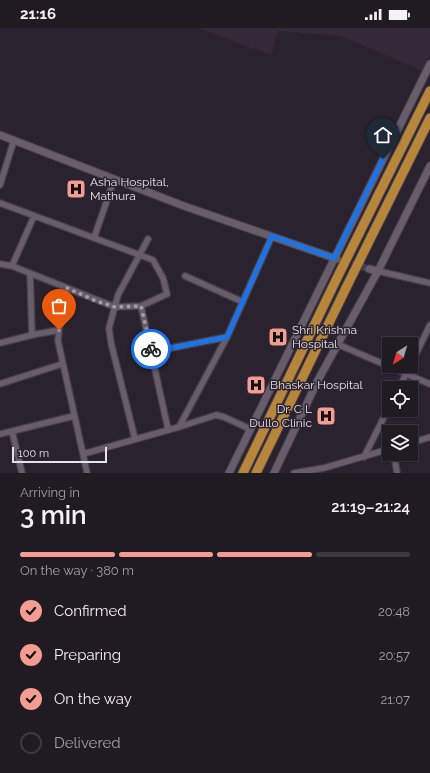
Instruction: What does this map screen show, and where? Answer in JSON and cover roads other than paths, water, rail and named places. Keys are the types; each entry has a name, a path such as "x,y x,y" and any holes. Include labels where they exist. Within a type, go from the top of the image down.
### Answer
{"highway":[{"path":"243,473 337,278 430,91"},
{"path":"256,473 430,118"}],"street":[{"path":"229,473 336,258 430,64"},
{"path":"0,135 184,206 336,258"},
{"path":"0,185 14,140"},
{"path":"274,473 318,380 378,271 430,166"},
{"path":"94,238 114,180"},
{"path":"0,203 153,260 168,294 141,306 115,307 96,301 12,266 0,264"},
{"path":"12,266 34,216"},
{"path":"179,427 227,337 272,236"},
{"path":"135,439 111,343 109,328 118,295 148,240"},
{"path":"369,269 430,282"},
{"path":"30,273 32,335"},
{"path":"185,276 243,302"},
{"path":"67,288 58,341 87,473"},
{"path":"141,306 168,429"},
{"path":"418,350 430,325"},
{"path":"0,343 59,330"},
{"path":"151,352 227,337"},
{"path":"337,344 430,384"},
{"path":"0,384 62,364"},
{"path":"402,381 406,374"},
{"path":"83,454 216,415 250,429"},
{"path":"0,434 74,416"},
{"path":"364,457 384,417"},
{"path":"12,431 22,473"},
{"path":"418,440 430,437"},
{"path":"294,473 325,470 382,451"},
{"path":"395,461 397,473"}],"tunnel":[{"path":"342,260 369,269"}],"place":[{"name":"Asha Hospital, Mathura","path":"76,189"},
{"name":"Shri Krishna Hospital","path":"278,337"},
{"name":"Bhaskar Hospital","path":"256,385"},
{"name":"Dr. C L Dullo Clinic","path":"326,416"}]}
